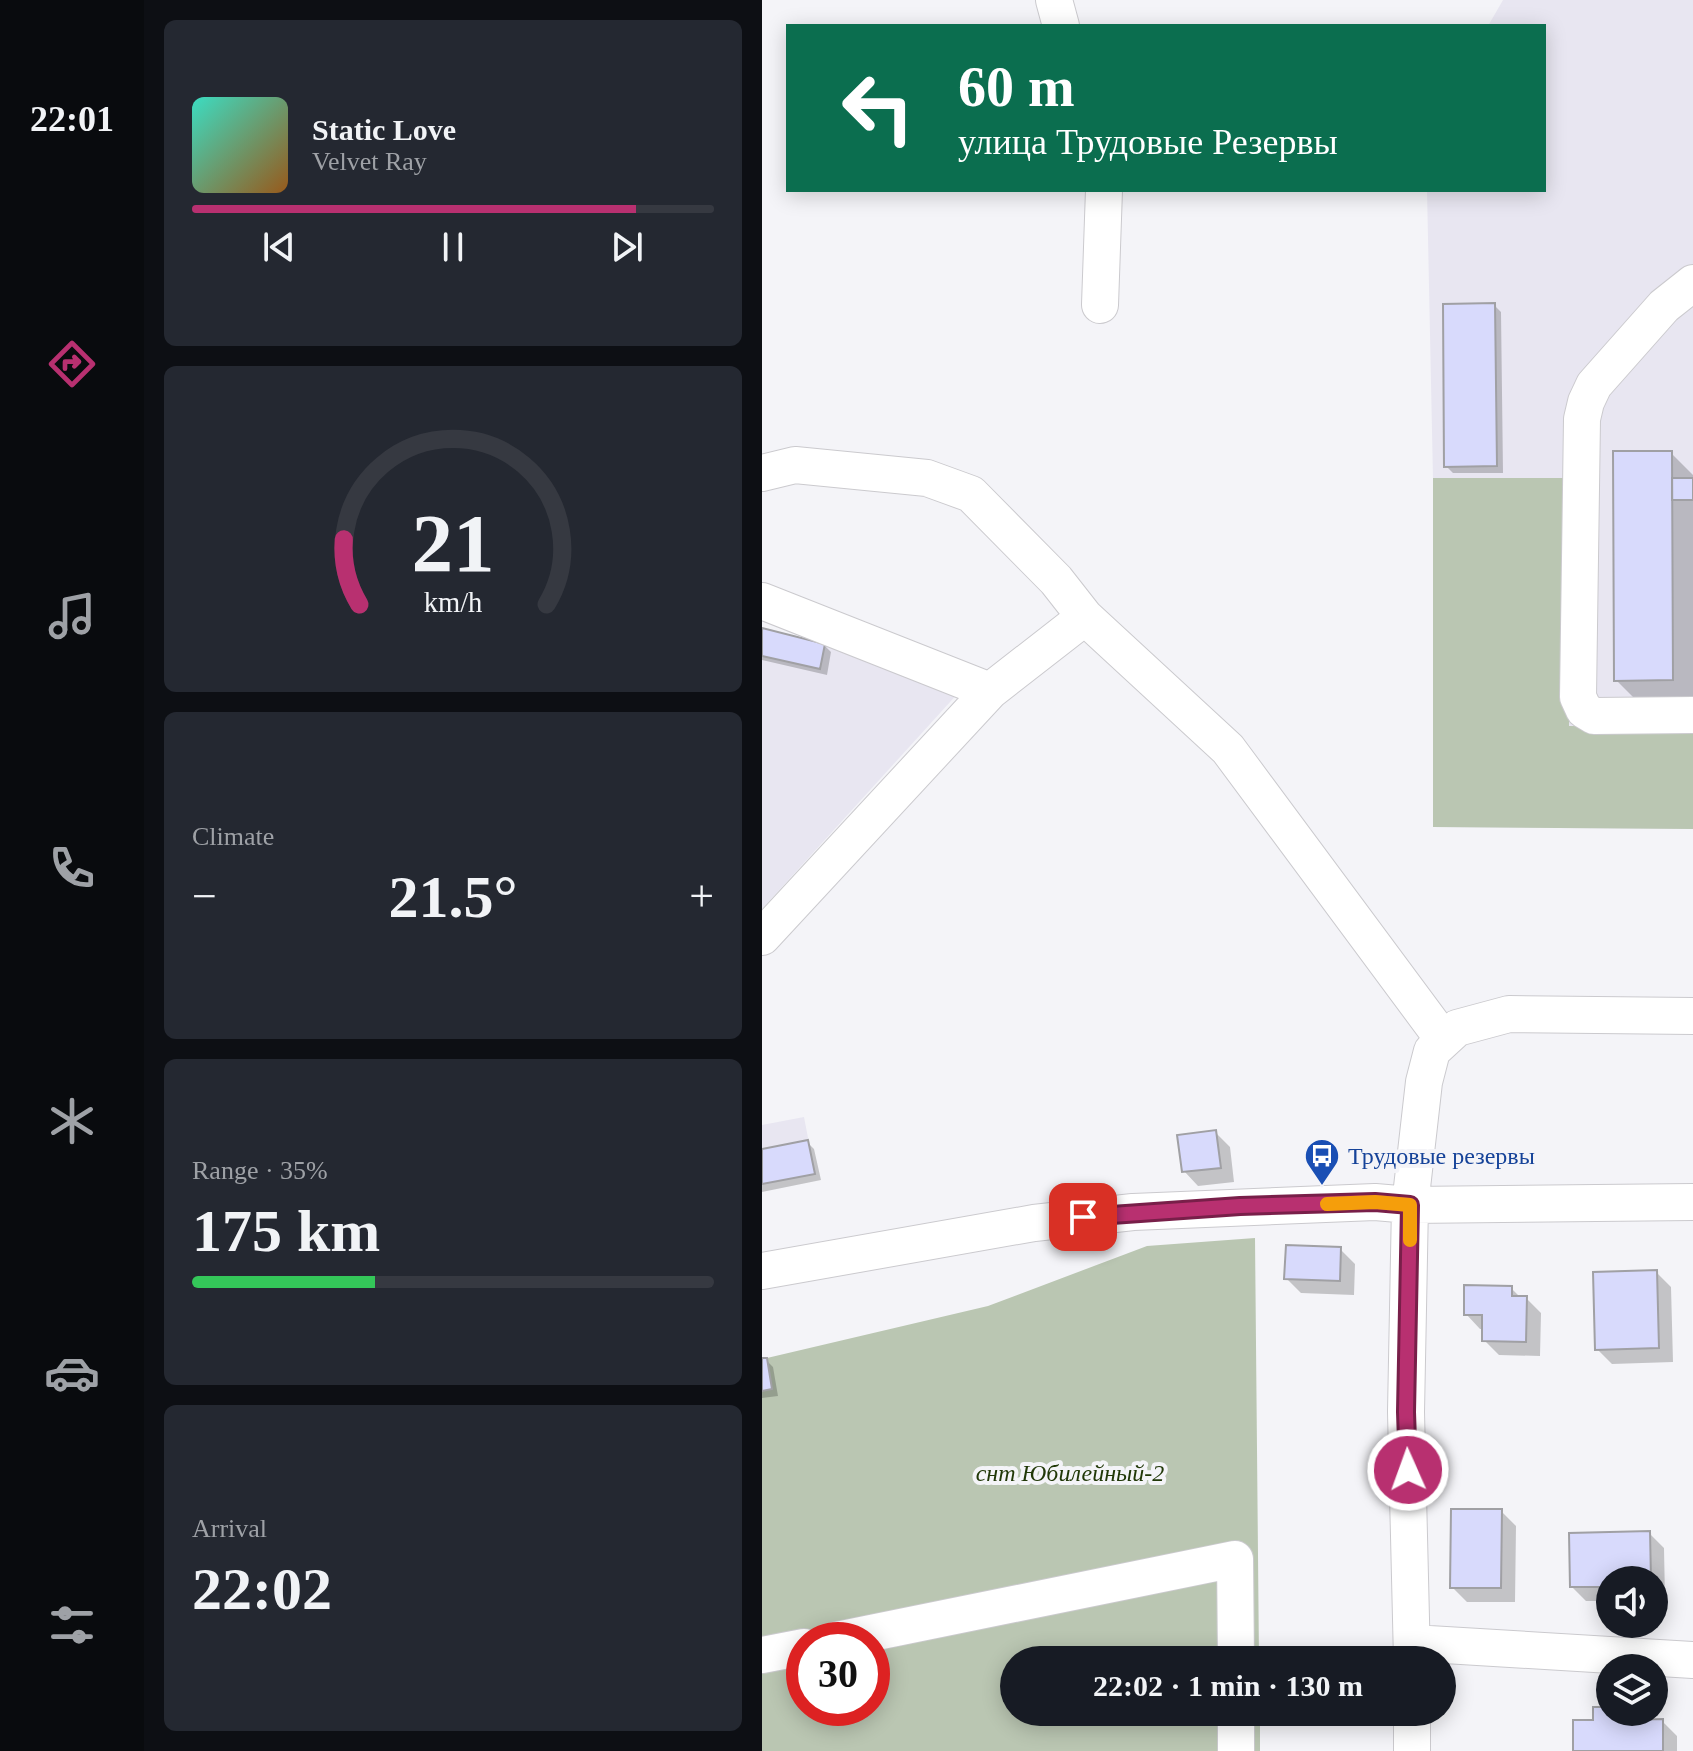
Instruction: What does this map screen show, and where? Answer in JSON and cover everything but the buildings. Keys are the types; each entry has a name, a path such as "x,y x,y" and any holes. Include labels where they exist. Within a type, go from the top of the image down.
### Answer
{"street":[{"path":"1054,0 1060,24"},
{"path":"1100,305 1104,192"},
{"path":"1693,283 1664,306 1594,385 1586,402 1582,419 1578,697 1584,710 1594,716 1693,715"},
{"path":"762,473 795,465 927,478 971,494 1056,580 1085,617 1228,749 1443,1039"},
{"path":"762,601 990,691"},
{"path":"762,937 990,691 1085,617"},
{"path":"1412,1646 1406,1412 1410,1205 1427,1065 1432,1051 1457,1028 1509,1014 1693,1016"},
{"path":"762,1271 1034,1223 1133,1212 1375,1202 1410,1205 1693,1202"},
{"path":"890,1629 1235,1559 1236,1646"},
{"path":"762,1655 786,1650"},
{"path":"1456,1652 1693,1660"},
{"path":"1236,1726 1236,1751"},
{"path":"1412,1726 1412,1751"}],"shaded area":[{"path":"1503,0 1693,0 1693,829 1433,827 1433,478 1427,192 1546,192 1546,24 1489,24"},
{"path":"762,628 825,644 960,691 762,909"},
{"path":"804,1117 815,1174 762,1184 762,1125"}],"green space":[{"path":"1433,478 1571,478 1569,726 1693,727 1693,829 1433,827"},
{"name":"снт Юбилейный-2","path":"1255,1238 1259,1646 1000,1646 1000,1726 1260,1726 1260,1751 762,1751 762,1391 772,1389 767,1358 988,1306 1147,1246"}],"slow traffic":[{"path":"1327,1204 1375,1202 1410,1205 1410,1240"}],"place":[{"name":"Трудовые резервы","path":"1322,1187"}],"route":[{"path":"1083,1217 1240,1206 1375,1202 1410,1205 1406,1412 1408,1470"}]}
